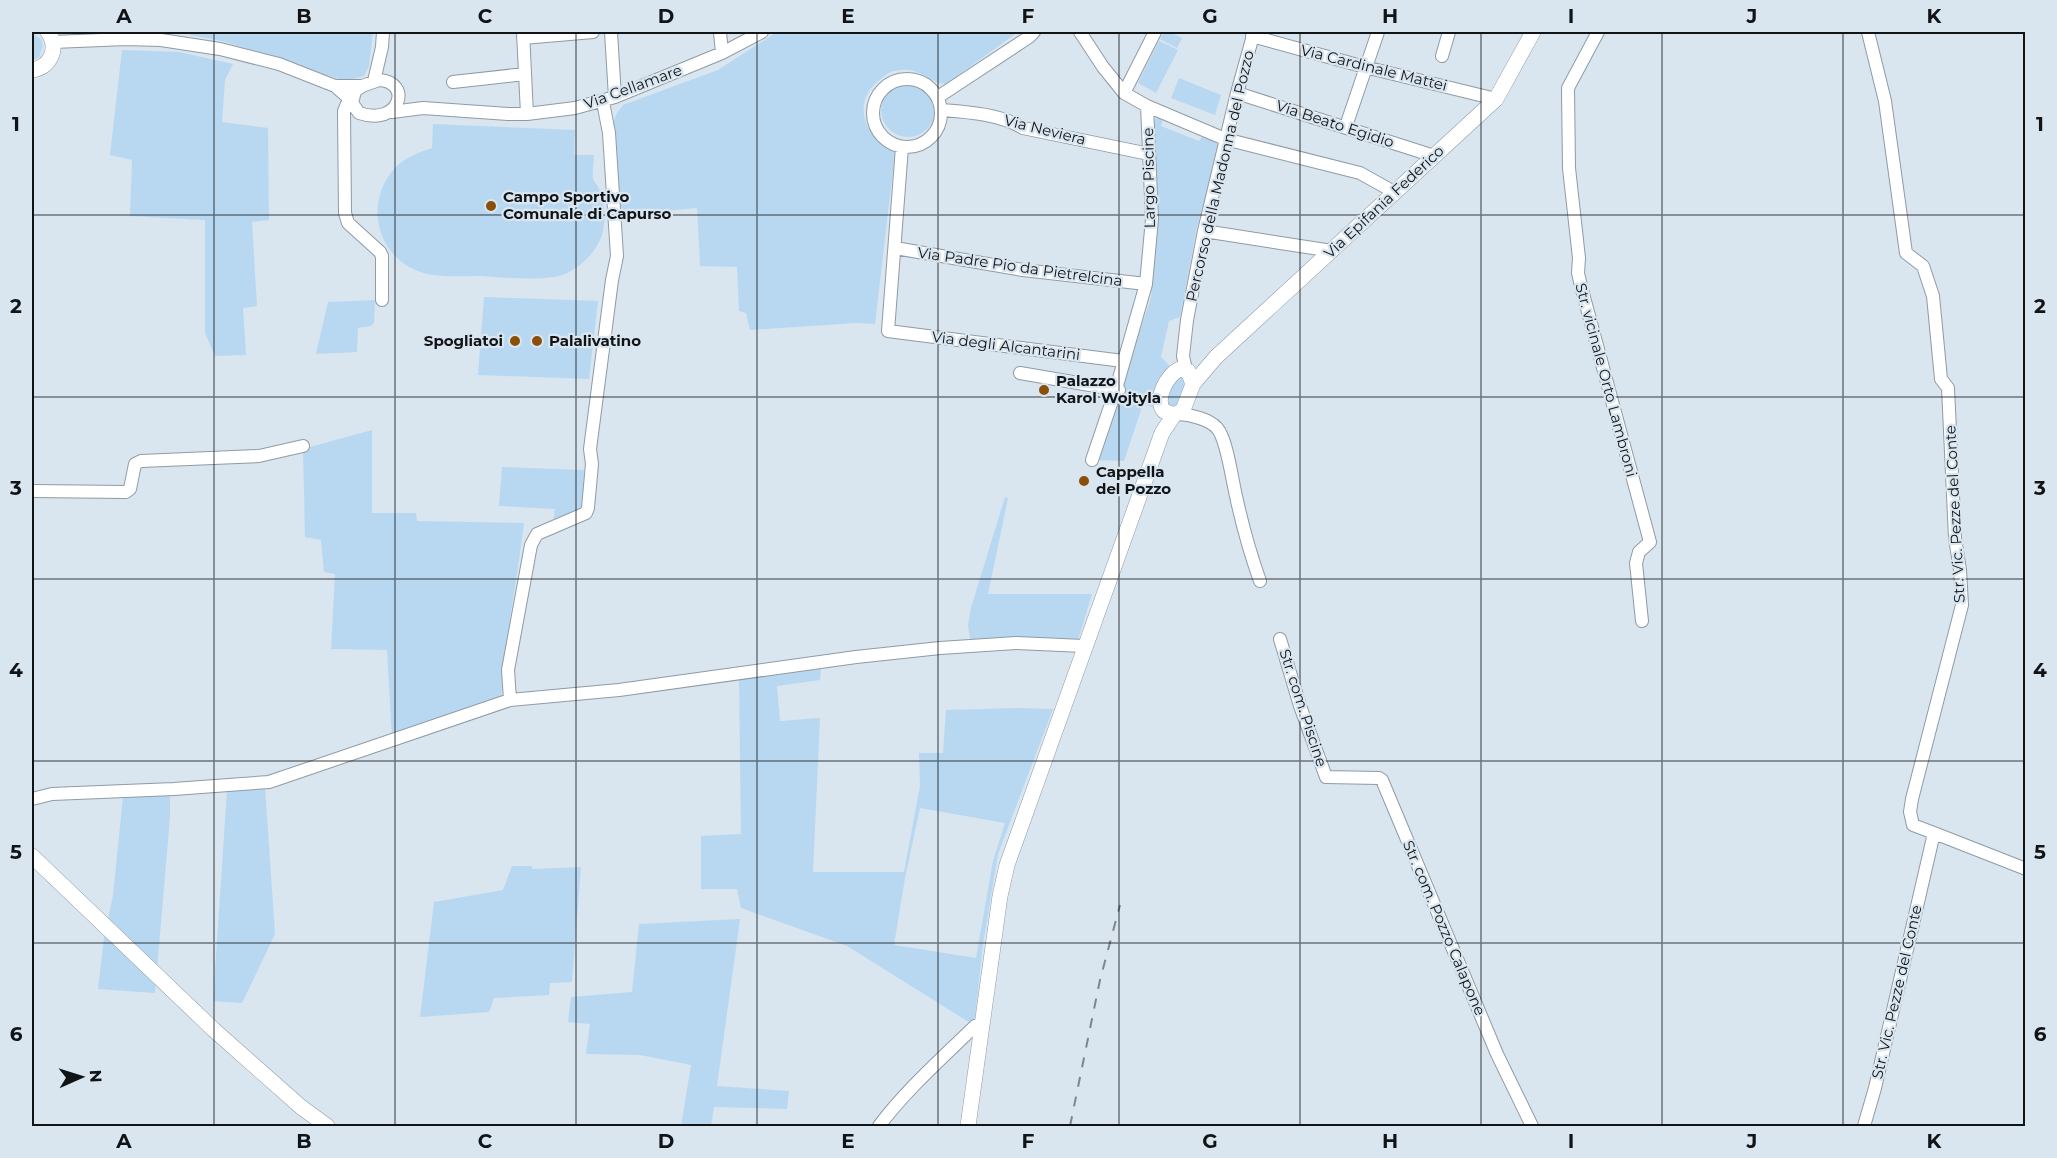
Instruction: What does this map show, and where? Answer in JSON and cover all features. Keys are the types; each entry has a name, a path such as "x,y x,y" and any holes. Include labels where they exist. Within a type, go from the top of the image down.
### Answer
{"main road":[{"name":"Via Epifania Federico","path":"1186,379 1216,357 1496,99 1533,32"},
{"path":"32,70 39,69 48,62 53,53 51,37"},
{"path":"1172,413 1159,403 1161,396 1186,379"},
{"path":"1172,413 1184,410 1186,379"},
{"path":"968,1126 1006,864 1084,646 1172,413"},
{"path":"32,856 214,1030 301,1107 327,1126"}],"street":[{"path":"374,81 383,32"},
{"path":"527,114 523,35 593,32"},
{"path":"510,700 508,670 531,545 537,534 586,513 588,508 592,464 590,449 617,256 609,133 611,32"},
{"path":"720,32 722,53"},
{"name":"Via Cellamare","path":"354,106 368,115 382,116 392,112 423,108 527,114 575,108 609,99 722,53 762,32"},
{"path":"938,97 1035,32"},
{"path":"1080,32 1103,67 1124,93 1147,106 1225,140 1360,173 1394,192"},
{"path":"1124,93 1155,32"},
{"path":"1346,126 1378,32"},
{"path":"1442,56 1449,32"},
{"name":"Str. vicinale Orto Lambroni","path":"1598,32 1568,88 1569,168 1579,258 1578,273 1650,542 1639,552 1636,563 1642,621"},
{"name":"Str. Vic. Pezze del Conte","path":"1864,1126 1875,1088 1934,833 1913,825 1910,812 1962,605 1955,538 1948,388 1941,379 1933,296 1923,267 1906,253 1885,100 1868,32"},
{"name":"Via Cardinale Mattei","path":"1253,34 1365,67 1496,99"},
{"name":"Percorso della Madonna del Pozzo","path":"1186,379 1187,320 1204,231 1253,34"},
{"path":"51,37 161,40 220,49 269,62 335,86 362,86"},
{"path":"382,47 389,82 374,81 355,91 354,106 343,122 345,213 348,223 382,256 382,300"},
{"path":"453,82 525,74"},
{"path":"910,78 931,87 938,97 942,110 941,120 931,138 912,147 902,147 891,143 882,136 873,114 874,103 879,92 898,79 910,78"},
{"name":"Via Cellamare","path":"389,82 398,94 423,108"},
{"path":"335,86 354,106"},
{"name":"Via Beato Egidio","path":"1237,93 1434,156"},
{"path":"392,112 398,104 398,94"},
{"name":"Largo Piscine","path":"1092,460 1117,390 1123,361 1146,284 1152,219 1147,106"},
{"name":"Via Neviera","path":"942,110 966,112 1013,122 1023,128 1149,153"},
{"path":"895,248 902,147"},
{"path":"1204,231 1332,251"},
{"name":"Via Padre Pio da Pietrelcina","path":"895,248 1023,270 1146,284"},
{"name":"Via degli Alcantarini","path":"895,248 888,331 1123,361"},
{"path":"1020,373 1117,390"},
{"path":"1186,379 1195,411 1217,428 1223,442 1260,581"},
{"path":"1172,413 1188,414 1208,422"},
{"path":"32,491 126,492 130,489 135,464 141,461 259,456 303,446"},
{"name":"Str. com. Piscine","path":"1280,639 1300,706 1326,777"},
{"path":"32,799 51,794 269,782 510,700 618,690 856,657 940,648 1016,643 1084,646"},
{"name":"Str. com. Pozzo Calapone","path":"1326,777 1379,778 1382,780 1497,1054 1532,1126"},
{"path":"1934,833 2025,869"},
{"path":"879,1126 891,1109 939,1061 975,1026 982,1024"}],"shaded area":[{"path":"191,32 373,32 369,66 364,76 345,81 222,41 190,35"},
{"path":"777,32 1018,32 946,84 911,70 894,71 878,81 865,100 864,110 870,131 877,140 895,153 875,324 857,323 750,330 746,313 739,311 737,267 700,266 697,208 621,215 613,123 623,105 718,70"},
{"path":"1164,32 1170,32 1182,38 1177,48 1160,39"},
{"path":"32,33 41,39 43,46 39,57 32,61"},
{"path":"1159,41 1178,50 1156,93 1138,83"},
{"path":"122,50 179,52 233,64 225,80 222,122 268,128 269,220 252,222 257,306 243,308 246,355 215,356 205,333 205,220 130,216 132,160 110,155"},
{"path":"1179,78 1221,95 1215,115 1171,98"},
{"path":"908,83 918,85 927,91 933,100 935,110 933,120 927,129 918,135 908,137 898,135 889,129 883,120 881,110 883,100 889,91 898,85"},
{"path":"1157,118 1163,119 1161,126 1199,141 1203,135 1216,141 1219,149 1197,227 1180,317 1169,321 1161,357 1170,366 1156,394 1155,408 1143,404 1124,461 1096,460 1151,298 1158,210 1151,122"},
{"name":"Campo Sportivo Comunale di Capurso","path":"433,124 575,130 574,155 594,155 593,178 602,195 604,207 602,235 592,253 571,271 546,278 433,275 413,269 398,259 381,234 378,205 381,190 388,176 399,164 411,156 432,148"},
{"name":"Palalivatino","path":"484,297 598,301 589,379 478,375"},
{"path":"375,300 374,323 371,326 358,328 357,352 316,354 328,302"},
{"path":"1180,374 1189,381 1174,411 1164,399"},
{"path":"372,430 372,513 416,513 417,521 524,523 501,701 392,738 387,650 331,649 335,574 324,572 321,540 305,537 303,449"},
{"path":"502,467 584,470 583,507 577,514 553,524 555,509 499,506"},
{"path":"1005,497 1008,498 988,594 1092,594 1077,644 971,644 968,625 971,608"},
{"path":"821,668 820,680 777,686 780,721 820,718 813,872 904,872 920,786 919,753 943,753 946,710 1053,709 998,854 972,1024 847,946 741,908 737,889 701,889 701,836 741,834 739,679","holes":["920,808 1005,823 993,861 976,958 894,945"]},
{"path":"265,786 275,934 242,1003 213,1001 227,790"},
{"path":"170,794 155,993 98,989 104,938 113,895 123,797"},
{"path":"512,866 532,866 532,869 581,867 572,982 550,983 549,995 494,998 489,1012 420,1017 434,902 503,890"},
{"path":"740,919 717,1086 789,1091 787,1109 714,1107 711,1126 681,1126 691,1065 640,1055 586,1054 590,1024 568,1022 571,997 632,992 639,924"}],"railway":[{"path":"1070,1126 1100,980 1120,905"}],"place":[{"name":"Campo Sportivo Comunale di Capurso","path":"491,206"},
{"name":"Spogliatoi","path":"515,341"},
{"name":"Palalivatino","path":"537,341"},
{"name":"Palazzo Karol Wojtyla","path":"1044,390"},
{"name":"Cappella del Pozzo","path":"1084,481"}]}
